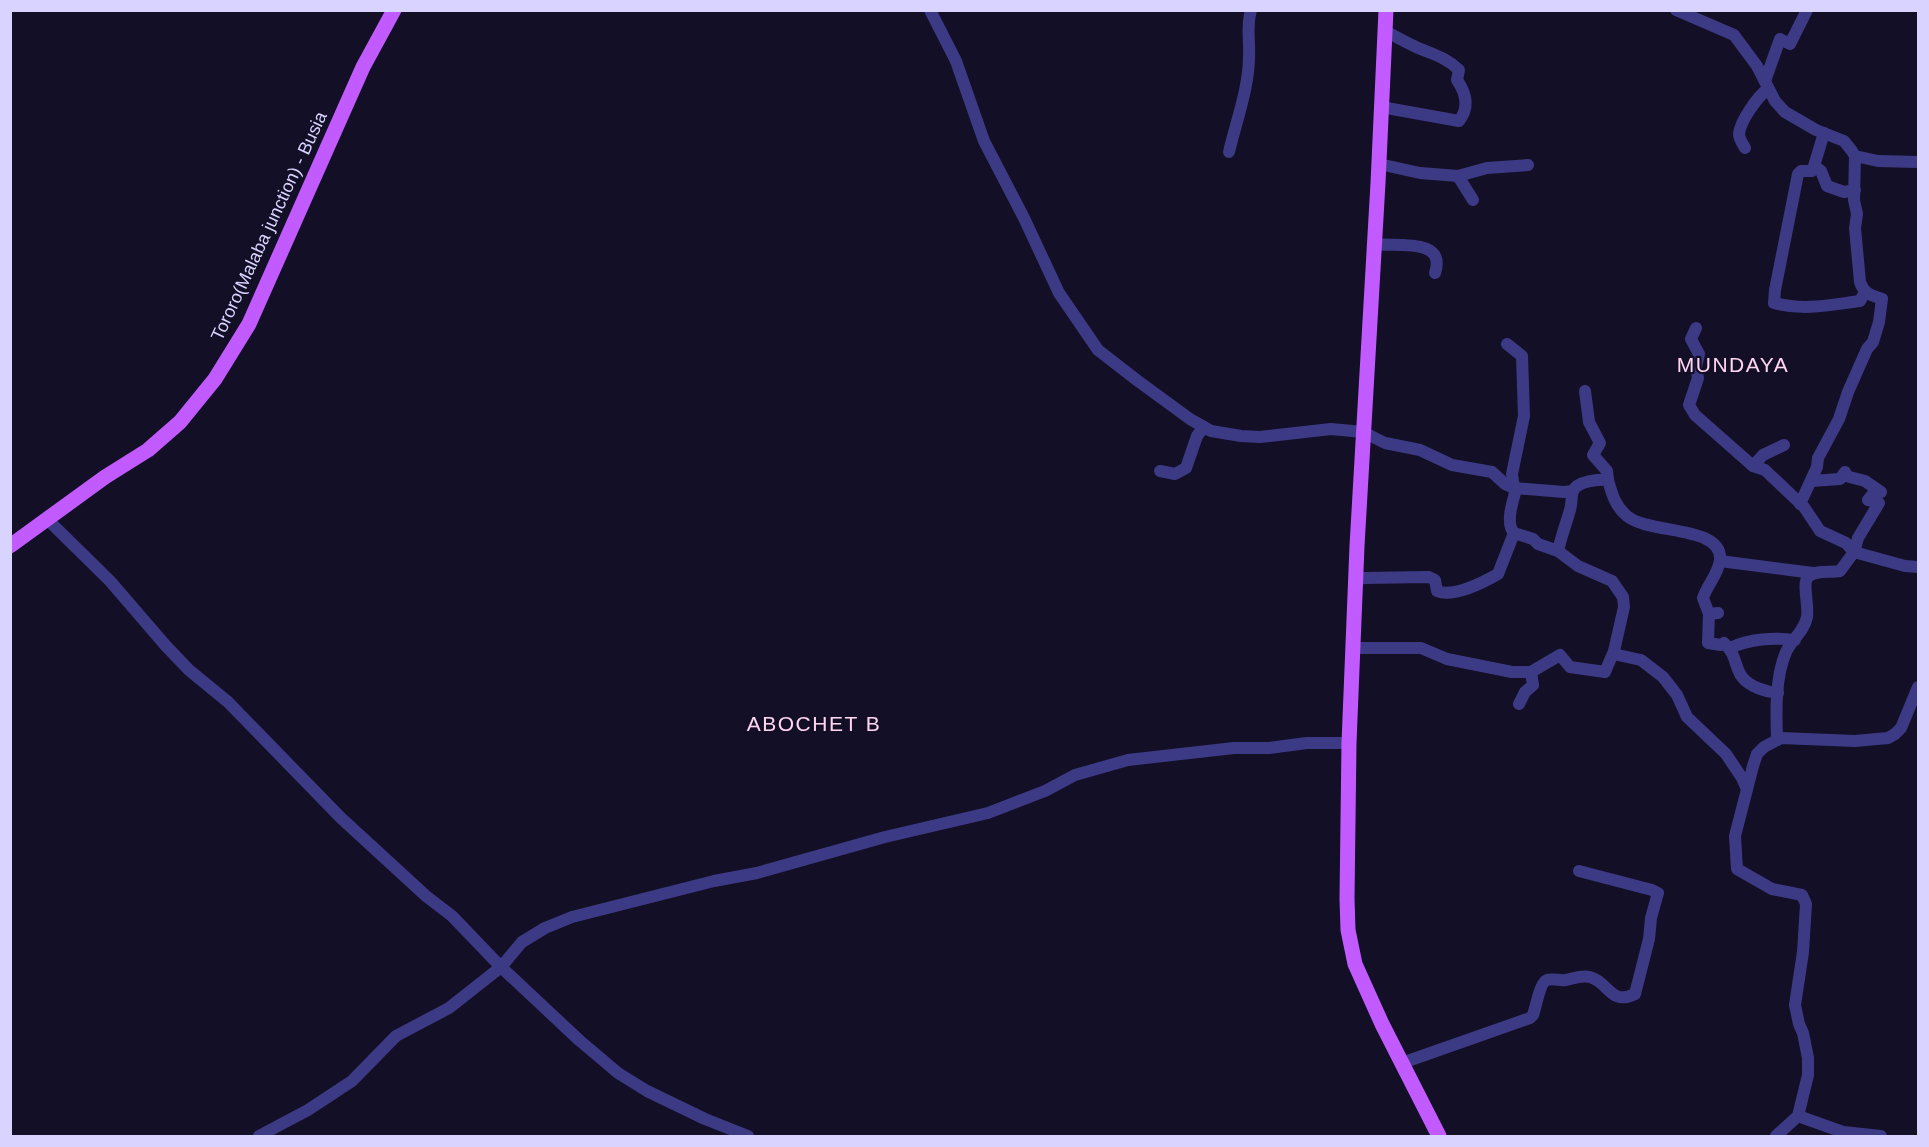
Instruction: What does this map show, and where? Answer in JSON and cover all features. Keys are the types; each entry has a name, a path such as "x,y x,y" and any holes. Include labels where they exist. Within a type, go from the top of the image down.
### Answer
{"main road":[{"name":"Tororo(Malaba junction) - Busia","path":"10,546 105,477 148,450 180,422 215,379 249,324 363,67 394,10"},
{"path":"1386,10 1353,648 1347,899 1351,949 1355,964 1439,1137"}],"street":[{"path":"930,10 956,62 984,141 1024,218 1047,269 1076,321 1098,350 1190,419 1211,431 1242,436 1260,437 1331,429 1363,432 1385,443 1420,450 1452,465 1492,472 1505,484 1515,488 1573,491"},
{"path":"1229,152 1250,57 1247,35 1251,10"},
{"path":"1677,10 1734,35 1757,66 1775,101 1785,112 1844,141 1856,156 1878,161 1918,162"},
{"path":"1744,148 1739,135 1753,104 1767,85 1780,39 1790,44 1808,10"},
{"path":"1381,107 1459,121 1467,105 1457,80 1459,70 1452,63 1385,31"},
{"path":"1813,169 1824,133"},
{"path":"1800,504 1812,481 1818,458 1839,419 1846,396 1867,349 1873,342 1879,322 1882,298 1862,290 1860,282 1855,228 1857,214 1854,206 1856,156"},
{"path":"1379,164 1420,173 1458,176 1487,168 1528,165"},
{"path":"1855,190 1844,192 1827,186 1821,171 1813,169 1798,174 1774,290 1774,303 1808,308 1860,301 1865,292"},
{"path":"1458,176 1473,200"},
{"path":"1374,244 1426,247 1435,254 1438,264 1435,273"},
{"path":"1696,328 1691,339 1700,354 1696,367 1698,378 1689,405 1701,421 1753,465 1765,470 1809,512 1820,531 1846,543 1854,552 1918,570"},
{"path":"1353,648 1421,648 1447,659 1512,672 1531,672 1560,655 1570,667 1605,672 1614,651 1623,616 1623,597 1612,581 1578,566 1558,551 1514,533 1510,529 1515,488 1512,474 1524,416 1522,356 1507,344"},
{"path":"1585,391 1589,422 1600,443 1593,455 1606,471 1615,502 1634,521 1648,527 1704,537 1718,547 1720,561 1715,577 1703,598 1714,614 1708,643 1721,645 1724,643 1730,648 1742,676 1755,686 1778,693"},
{"path":"1160,471 1175,474 1186,468 1197,436 1204,427"},
{"path":"1753,465 1763,455 1784,445"},
{"path":"1720,561 1813,573 1840,571 1854,552 1858,538 1879,503 1868,500 1872,495 1881,492 1864,481 1846,476 1845,472 1840,479 1812,481"},
{"path":"1558,551 1573,491 1588,482 1608,480"},
{"path":"48,520 110,581 189,670 228,702 341,818 426,896 452,916 501,967 579,1040 618,1073 647,1091 748,1137"},
{"path":"1356,581 1363,578 1423,576 1435,580 1437,591 1442,593 1466,589 1498,574 1514,533"},
{"path":"1777,740 1778,693 1785,656 1804,628 1809,607 1805,582 1813,573"},
{"path":"1730,648 1742,643 1763,640 1783,638 1795,640"},
{"path":"1614,651 1618,655 1641,660 1663,677 1677,695 1687,717 1726,754 1742,778 1746,789"},
{"path":"1519,704 1525,692 1533,685 1531,672"},
{"path":"1776,1137 1798,1116 1808,1075 1808,1058 1795,1005 1803,952 1806,904 1802,895 1772,890 1737,868 1735,836 1757,754 1764,747 1781,738 1855,741 1888,738 1901,728 1918,687"},
{"path":"259,1137 308,1110 352,1081 396,1036 449,1008 501,967 522,942 545,928 572,917 714,881 757,873 885,837 988,813 1035,795 1075,775 1128,760 1307,743 1349,743"},
{"path":"1402,1063 1530,1018 1543,983 1548,980 1564,981 1578,976 1587,977 1593,978 1616,997 1626,999 1635,994 1658,893 1579,871"},
{"path":"1798,1116 1843,1132 1881,1137"}],"district":[{"name":"MUNDAYA","path":"1733,364"},
{"name":"ABOCHET B","path":"814,723"}]}
